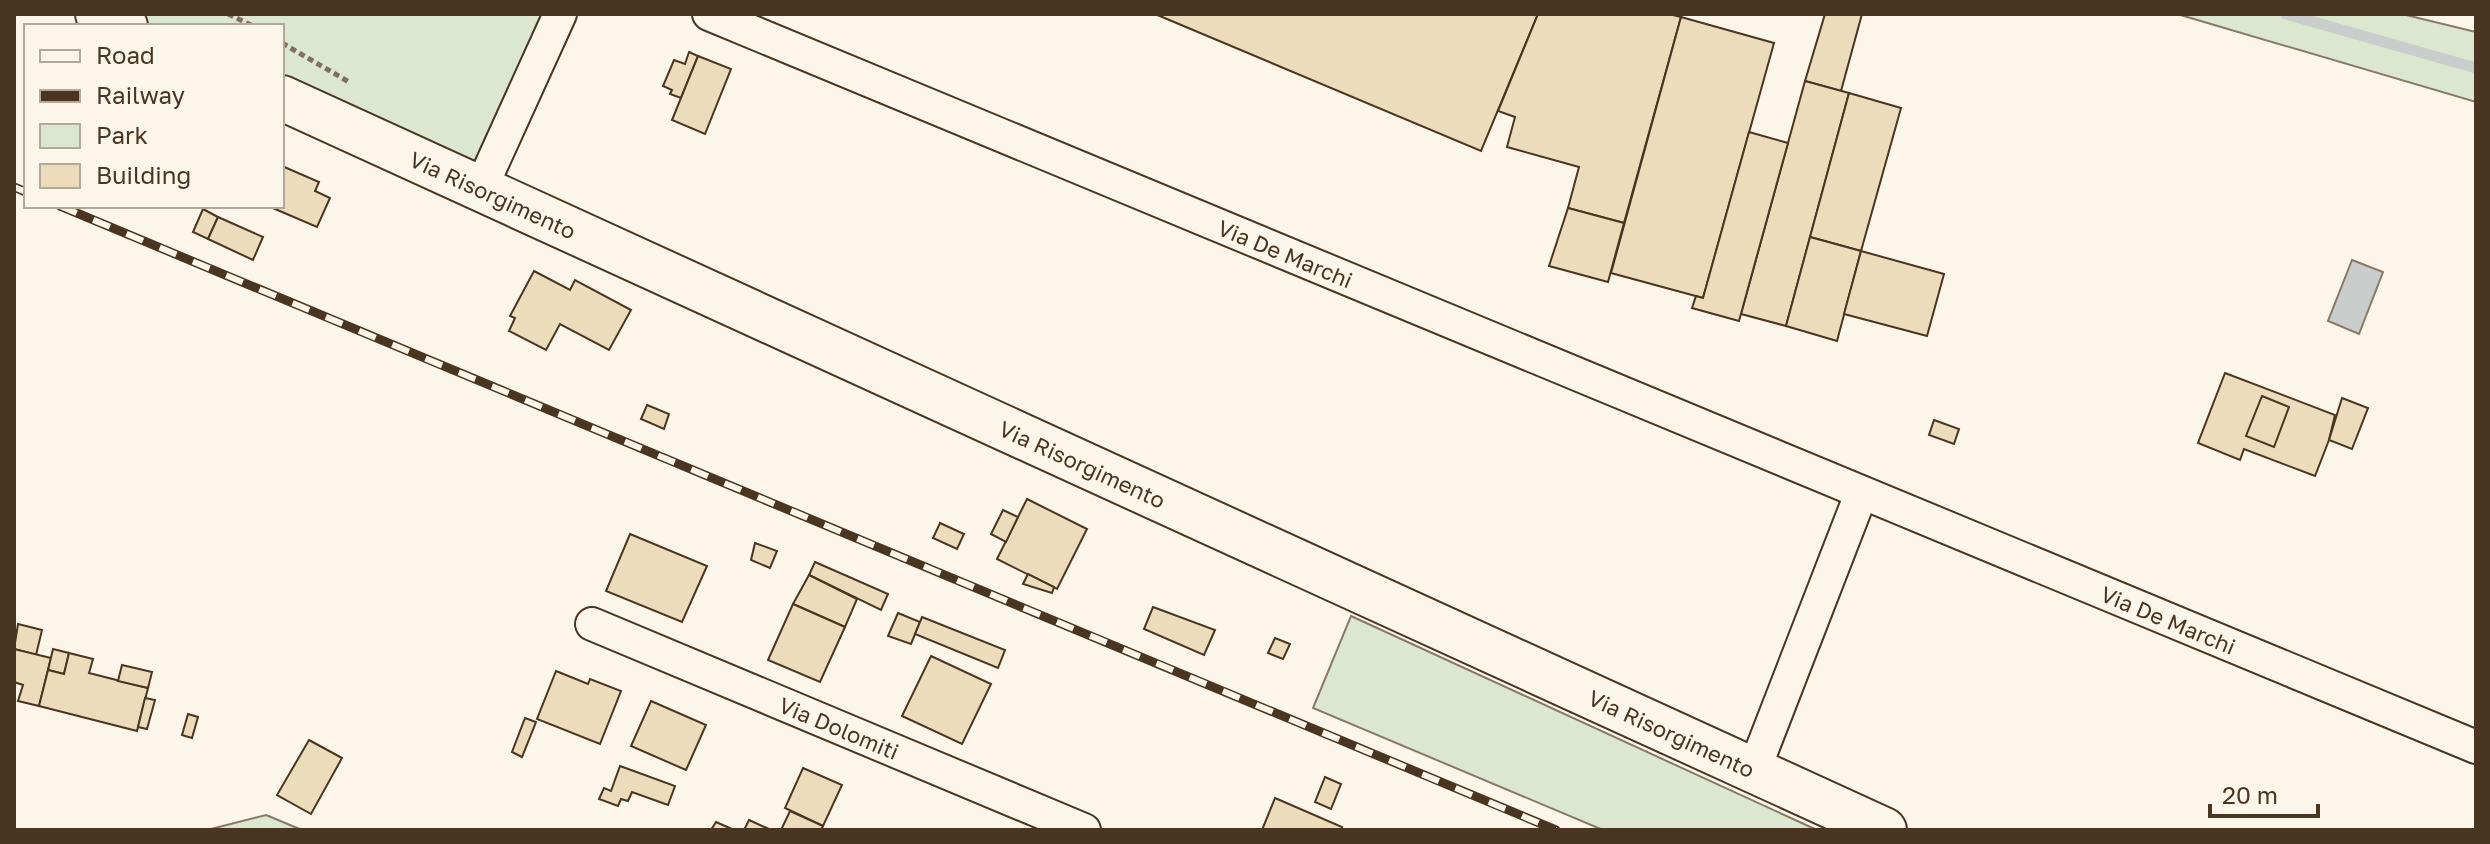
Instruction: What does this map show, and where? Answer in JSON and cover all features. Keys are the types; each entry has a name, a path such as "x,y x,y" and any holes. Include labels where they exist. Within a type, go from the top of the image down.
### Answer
{"main road":[{"path":"98,14 120,24"},
{"name":"Via Risorgimento","path":"284,99 1884,830"}],"street":[{"path":"481,188 560,14"},
{"name":"Via De Marchi","path":"709,14 2476,747"},
{"path":"1754,770 1861,494"},
{"name":"Via Dolomiti","path":"592,624 1084,830"}],"path":[{"path":"228,14 249,24"},
{"path":"284,44 359,87"}],"green space":[{"path":"98,14 560,14 481,188 284,99 284,24 120,24"},
{"path":"2177,14 2402,14 2476,32 2476,102"},
{"path":"1351,616 1817,830 1603,830 1313,708"},
{"path":"266,815 302,830 207,830"}],"shaded area":[{"path":"2352,260 2383,272 2359,334 2328,321"}],"building":[{"path":"1155,14 1538,14 1481,151"},
{"path":"1538,14 1669,14 1681,17 1624,223 1568,208 1579,167 1507,147 1515,117 1498,111"},
{"path":"1825,14 1862,14 1841,91 1805,81"},
{"path":"1681,17 1774,43 1703,298 1611,273"},
{"path":"689,52 698,56 681,98 670,94 672,90 663,86 674,60 685,64"},
{"path":"698,56 731,69 705,134 672,120"},
{"path":"1805,81 1849,93 1786,326 1741,314"},
{"path":"1849,93 1901,108 1861,251 1810,237"},
{"path":"1749,132 1788,143 1739,321 1692,308 1696,296 1703,298"},
{"path":"284,167 319,182 315,191 330,198 317,227 273,208 284,208"},
{"path":"1568,208 1624,223 1608,282 1549,266"},
{"path":"203,209 218,217 208,239 193,232"},
{"path":"218,217 263,237 253,260 208,239"},
{"path":"1810,237 1861,251 1837,341 1786,326"},
{"path":"1861,251 1944,274 1927,336 1844,314"},
{"path":"534,271 570,290 575,280 631,310 609,350 560,324 546,350 509,331 515,318 510,316"},
{"path":"2225,373 2335,415 2315,476 2244,449 2240,460 2198,443"},
{"path":"2262,396 2289,407 2274,447 2246,436"},
{"path":"2342,398 2368,408 2352,449 2329,440"},
{"path":"647,405 669,414 664,429 641,419"},
{"path":"1934,420 1959,429 1954,444 1929,435"},
{"path":"1027,499 1087,529 1057,589 997,559"},
{"path":"1003,510 1018,517 1006,542 991,534"},
{"path":"940,523 964,534 957,549 933,538"},
{"path":"630,534 707,566 682,622 606,591"},
{"path":"755,543 777,551 770,568 751,560"},
{"path":"815,562 888,594 881,610 809,575"},
{"path":"1028,574 1054,587 1052,593 1023,584"},
{"path":"809,575 857,599 845,627 793,604"},
{"path":"793,604 845,627 820,682 768,660"},
{"path":"1153,607 1215,630 1204,655 1144,629"},
{"path":"898,613 920,622 911,644 888,636"},
{"path":"922,617 1005,650 998,668 915,634"},
{"path":"18,624 42,630 36,655 14,649"},
{"path":"1275,638 1290,644 1283,659 1268,653"},
{"path":"14,649 51,658 39,706 18,701 23,685 14,682"},
{"path":"53,649 69,653 64,674 48,670"},
{"path":"69,653 93,659 89,673 148,688 137,731 39,706 48,670 64,674"},
{"path":"931,656 991,684 962,744 902,716"},
{"path":"122,665 152,672 148,688 118,681"},
{"path":"556,671 588,684 590,679 621,691 600,744 537,719"},
{"path":"145,698 155,700 147,729 138,727"},
{"path":"651,701 706,725 686,770 631,746"},
{"path":"188,714 198,717 192,738 182,735"},
{"path":"525,718 536,722 522,757 512,752"},
{"path":"309,740 342,758 311,814 277,795"},
{"path":"620,766 675,786 668,805 632,792 628,801 621,799 618,806 599,799 604,788 611,791"},
{"path":"803,768 842,785 823,826 785,808"},
{"path":"1325,777 1341,784 1331,809 1315,802"},
{"path":"1275,798 1342,827 1341,830 1262,830"},
{"path":"790,811 823,826 821,830 781,830"},
{"path":"749,820 771,830 744,830"},
{"path":"716,822 734,830 711,830"}],"waterway":[{"path":"2286,14 2476,68"}],"railway":[{"path":"14,187 24,191"},
{"path":"65,208 1556,830"}]}
